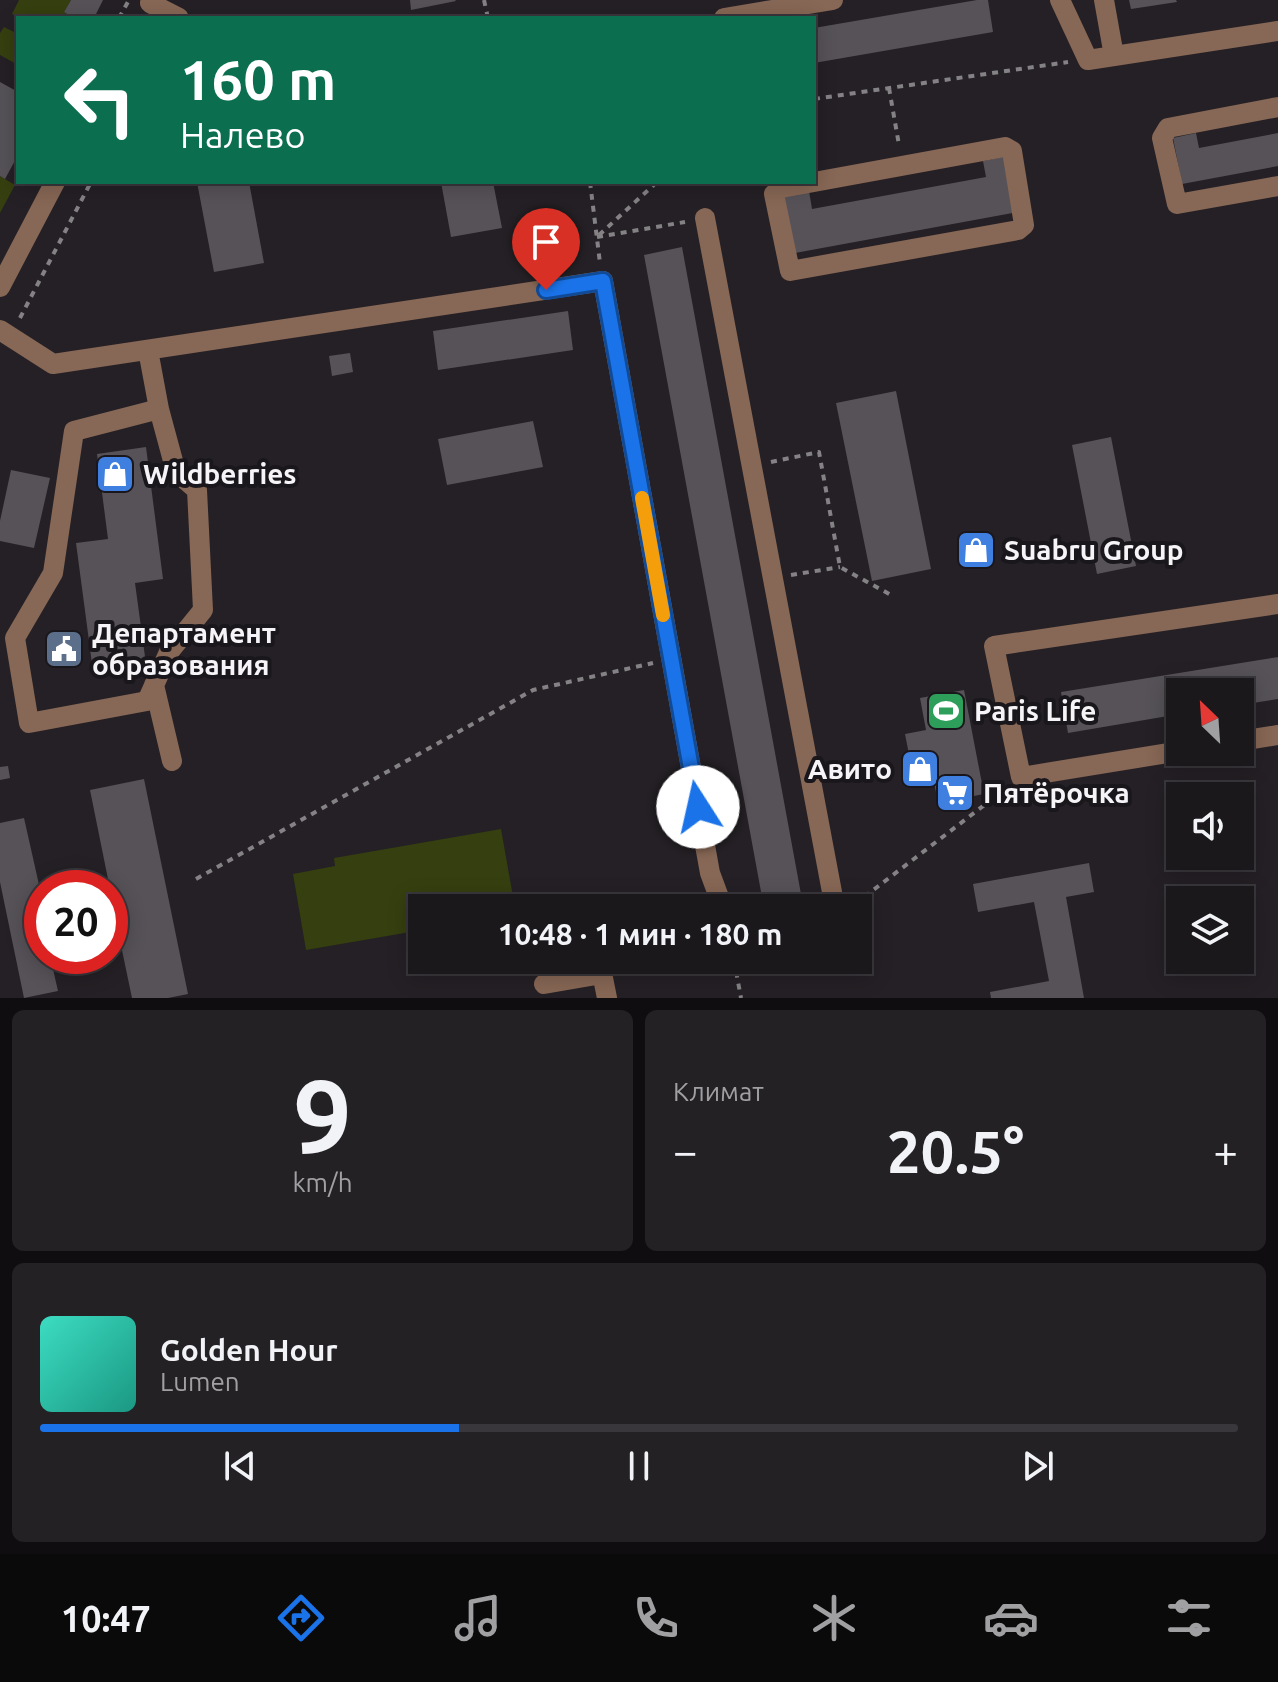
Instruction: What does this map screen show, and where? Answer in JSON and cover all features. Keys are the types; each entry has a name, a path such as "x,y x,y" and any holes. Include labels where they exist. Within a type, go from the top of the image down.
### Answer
{"street":[{"path":"736,16 833,0"},
{"path":"1060,0 1088,60 1278,31"},
{"path":"1104,0 1114,56"},
{"path":"148,7 173,16"},
{"path":"1278,107 1168,128 1162,138 1177,204 1278,186"},
{"path":"803,184 781,188 774,194 787,266 793,272 1018,230 1024,225 1009,148 816,182"},
{"path":"0,287 54,184"},
{"path":"705,218 832,894"},
{"path":"6,332 53,364 603,281 710,873 718,894"},
{"path":"148,350 159,409 176,472 197,490 203,610 169,652 147,701 29,723 15,638 53,573 74,431 159,409"},
{"path":"1166,753 1021,777 994,646 1278,604"},
{"path":"154,685 172,761"},
{"path":"1254,739 1278,735"},
{"path":"544,984 602,974 607,998"}],"path":[{"path":"816,99 1074,61"},
{"path":"889,88 903,165"},
{"path":"6,332 90,184"},
{"path":"590,184 603,281"},
{"path":"597,237 655,184"},
{"path":"597,237 705,218"},
{"path":"771,462 819,452 840,567"},
{"path":"792,575 840,567 891,595"},
{"path":"196,879 533,690 671,659"},
{"path":"869,894 1021,777"},
{"path":"737,974 741,998"}],"green space":[{"path":"19,0 71,0 64,12 71,16 12,14"},
{"path":"4,27 16,33 16,64 0,55 0,33"},
{"path":"0,176 15,185 0,213"},
{"path":"501,829 513,894 408,894 408,932 306,950 293,874 335,866 334,858"}],"building":[{"path":"71,0 103,0 95,16 71,16 64,12"},
{"path":"410,0 455,0 456,1 411,10"},
{"path":"988,0 993,32 816,63 816,28"},
{"path":"1129,0 1176,0 1177,2 1131,9"},
{"path":"0,82 16,91 16,159 5,179 0,176"},
{"path":"1196,133 1199,148 1278,133 1278,166 1182,184 1173,138"},
{"path":"1008,156 1018,212 795,253 784,196 809,191 812,209 986,177 983,161"},
{"path":"197,184 249,184 264,263 214,272"},
{"path":"441,184 493,184 502,228 451,237"},
{"path":"682,247 801,894 761,894 644,255"},
{"path":"568,311 573,350 438,370 433,331"},
{"path":"350,353 353,372 332,376 329,356"},
{"path":"896,391 931,569 872,581 836,403"},
{"path":"533,421 543,467 447,485 438,439"},
{"path":"1111,437 1136,566 1097,574 1072,445"},
{"path":"146,447 163,579 135,583 146,664 93,671 76,543 108,539 97,454"},
{"path":"11,470 50,478 34,548 0,541 0,521"},
{"path":"1278,657 1278,699 1254,703 1254,678 1166,678 1166,716 1068,733 1061,692"},
{"path":"964,690 984,794 938,803 932,771 913,775 905,734 926,730 920,698"},
{"path":"8,766 10,778 0,780 0,767"},
{"path":"144,779 188,994 168,998 132,998 127,974 128,870 106,870 90,790"},
{"path":"24,818 36,870 24,870 24,974 54,974 58,991 24,998 0,882 0,823"},
{"path":"1089,863 1094,892 1066,897 1084,998 991,998 990,992 1049,981 1034,902 978,912 973,884"}],"slow traffic":[{"path":"642,498 663,615"}],"place":[{"name":"Wildberries","path":"115,474"},
{"name":"Suabru Group","path":"976,550"},
{"name":"Департамент образования","path":"64,649"},
{"name":"Paris Life","path":"946,711"},
{"name":"Авито","path":"920,769"},
{"name":"Пятёрочка","path":"955,793"}],"route":[{"path":"546,290 603,281 698,807"}]}
